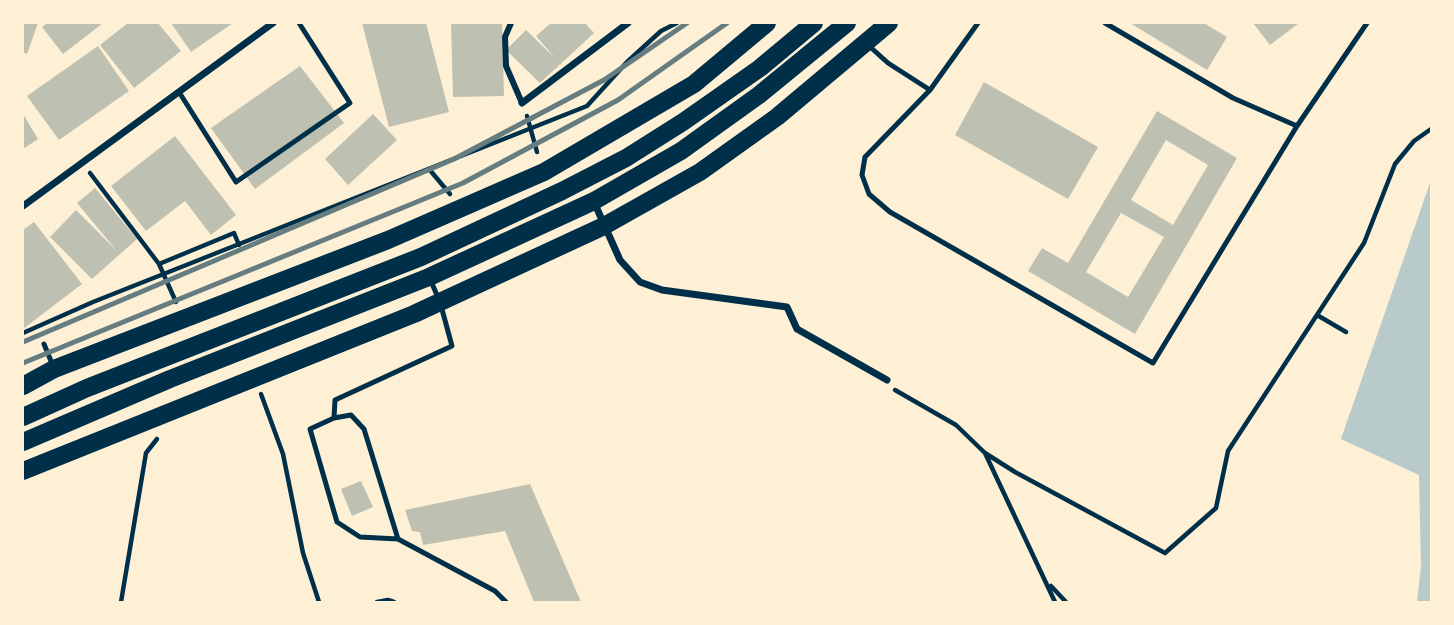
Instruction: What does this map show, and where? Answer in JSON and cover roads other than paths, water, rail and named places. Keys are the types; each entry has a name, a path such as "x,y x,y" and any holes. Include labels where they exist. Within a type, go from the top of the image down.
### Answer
{"main road":[{"path":"23,386 54,369 457,211 544,172 694,84 767,23"},
{"path":"23,417 87,388 421,257 562,191 626,158 683,122 760,68 814,23"},
{"path":"23,442 170,379 429,276 594,201 681,151 759,95 847,23"},
{"path":"23,471 440,302 604,226 700,172 776,117 889,23"}],"street":[{"path":"23,206 273,23"},
{"path":"511,23 505,37 506,66 522,103 628,23"},
{"path":"594,201 620,260 640,282 662,290 788,307 797,329 887,380"}],"lane":[{"path":"179,92 236,182 350,103 299,23"},
{"path":"978,23 930,90 866,157 862,175 869,194 890,212 1153,363 1297,127 1367,23"},
{"path":"1105,23 1233,99 1297,127"},
{"path":"867,44 888,64 930,90"},
{"path":"334,418 335,400 452,346 440,302 429,276"},
{"path":"44,344 54,369"},
{"path":"398,539 364,429 351,415 334,418 310,429 337,522 360,537 398,539 495,591 506,602"}],"railway":[{"path":"23,342 454,159 604,80 687,23"},
{"path":"23,363 463,183 618,100 727,23"}]}
